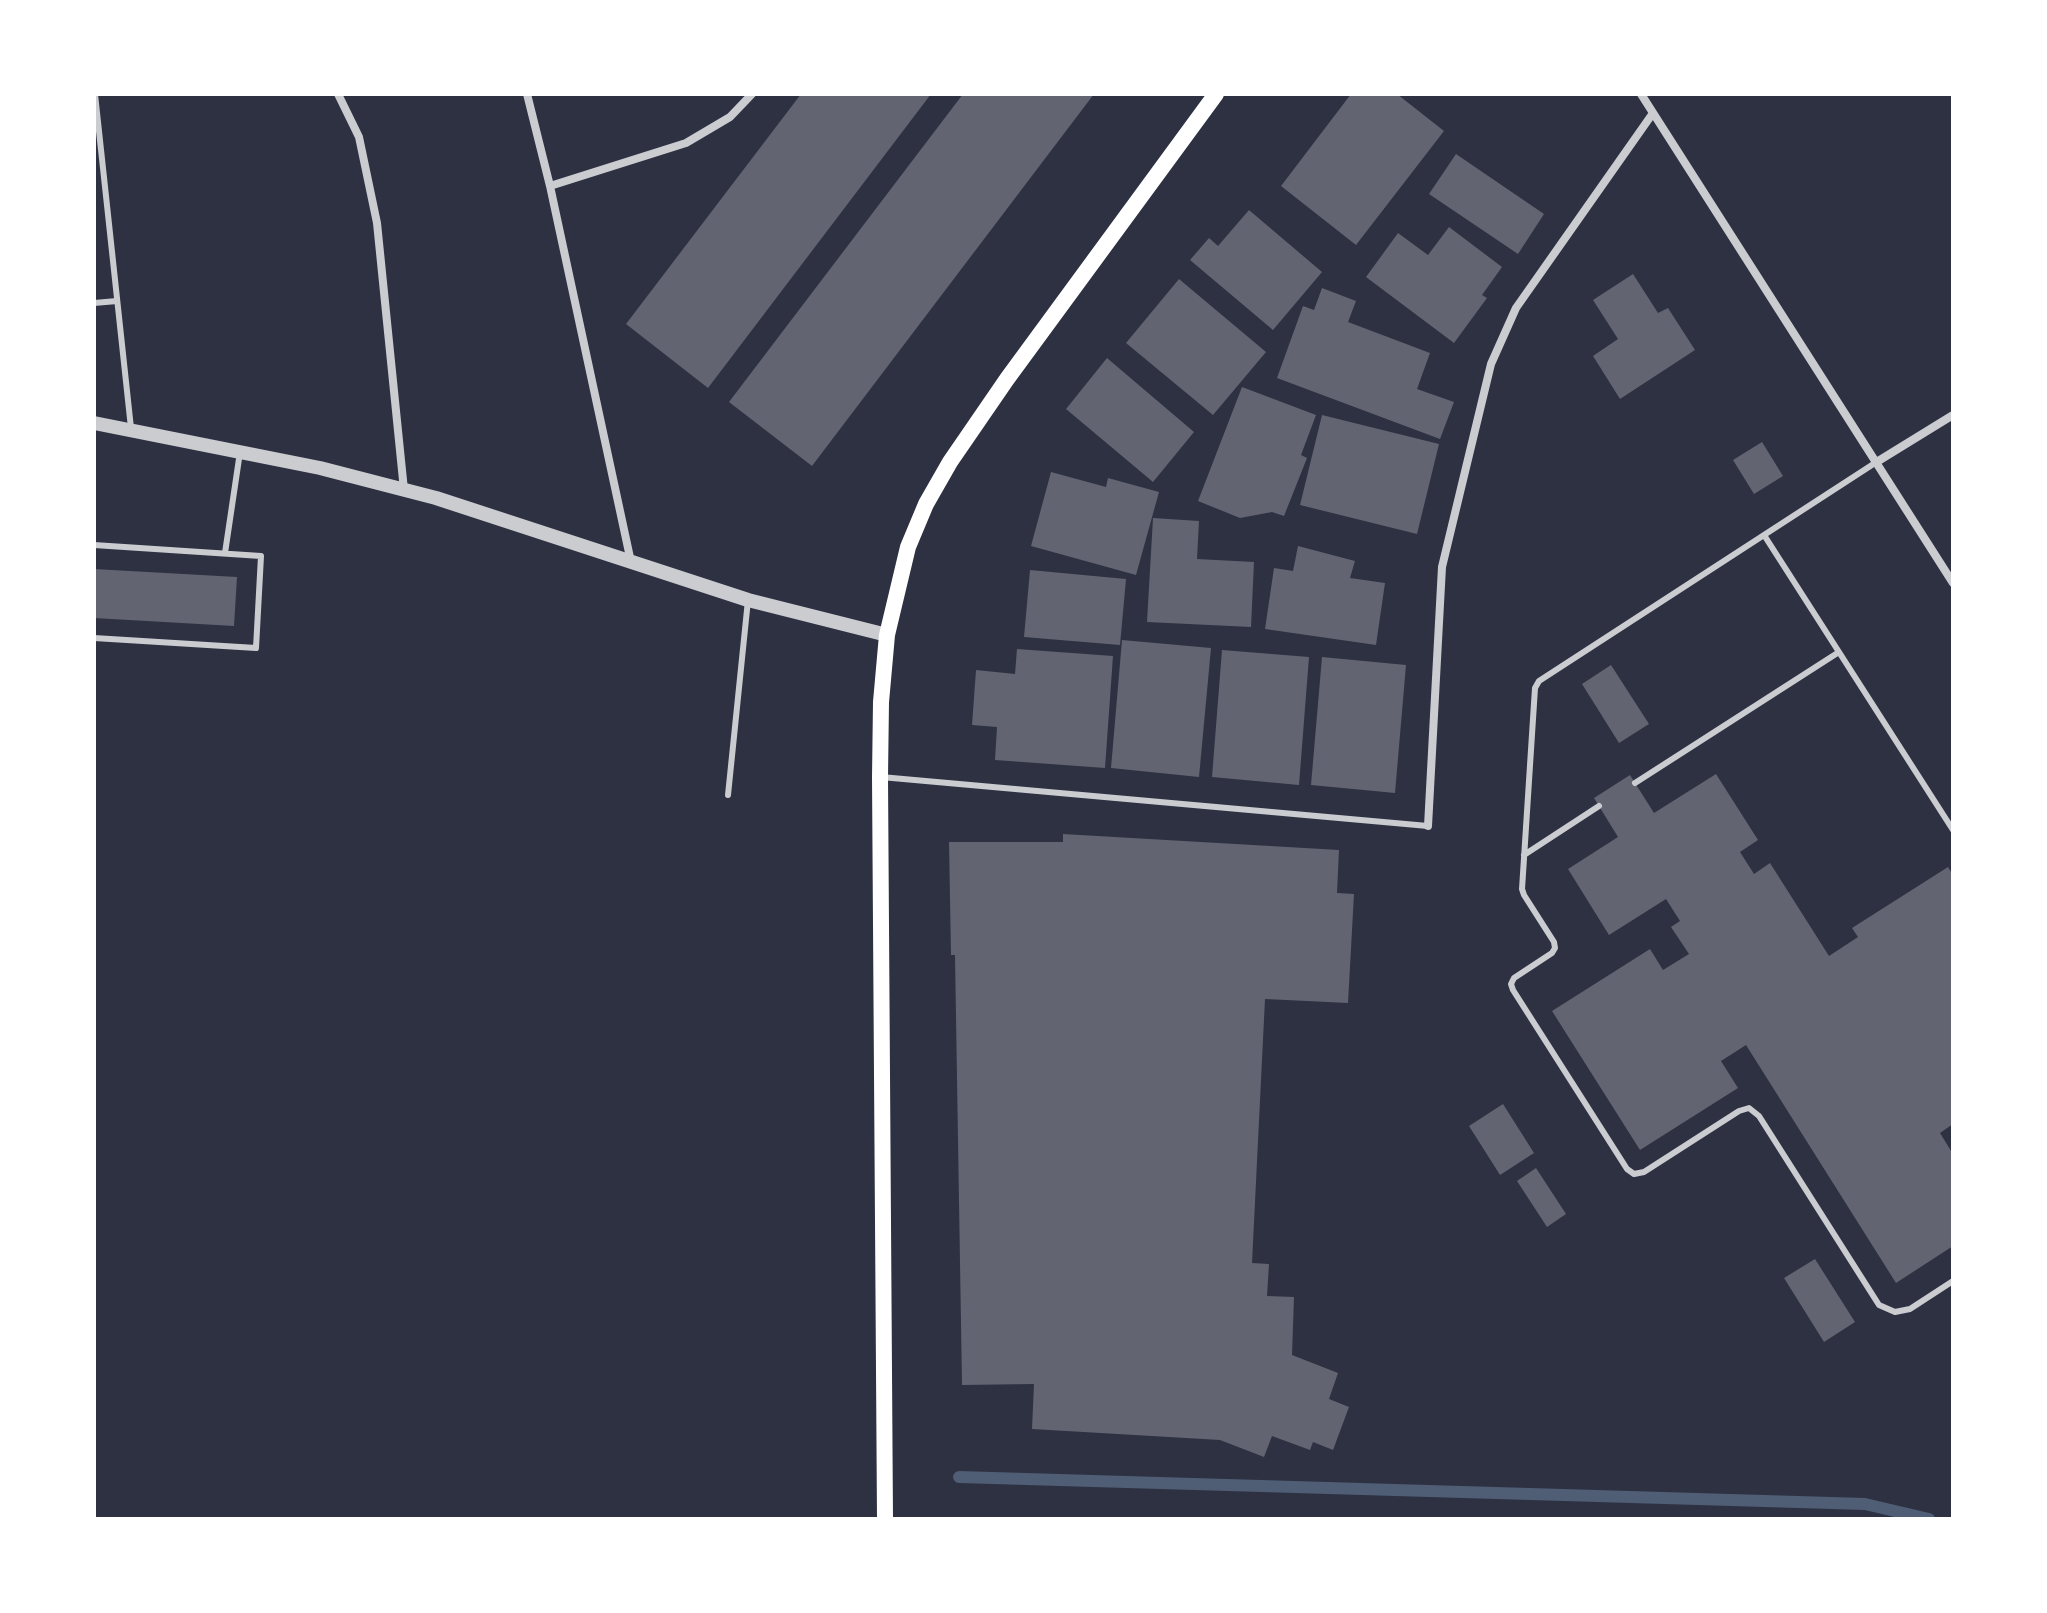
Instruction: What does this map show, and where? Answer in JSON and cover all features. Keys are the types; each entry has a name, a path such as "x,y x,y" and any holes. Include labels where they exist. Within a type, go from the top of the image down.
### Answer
{"main road":[{"path":"885,1519 880,777 881,702 887,635 908,547 926,504 950,462 1007,379 1216,94"}],"street":[{"path":"338,94 359,137 377,223 404,491"},
{"path":"527,94 550,186 631,563"},
{"path":"550,186 686,143 730,117 752,94"},
{"path":"1641,94 1953,583"},
{"path":"1428,826 1442,567 1491,364 1516,308 1653,113"},
{"path":"1875,463 1953,415"},
{"path":"94,423 320,468 436,498 748,600 887,635"}],"lane":[{"path":"95,94 131,431"},
{"path":"94,303 117,301"},
{"path":"225,553 240,452"},
{"path":"1875,463 1539,681 1535,688 1522,889 1555,948 1514,978 1511,984 1627,1169 1634,1174 1644,1172 1739,1111 1749,1108 1759,1116 1879,1305 1895,1312 1910,1309 1953,1281"},
{"path":"1764,535 1953,830"},
{"path":"94,545 261,556 256,648 94,638"},
{"path":"728,795 748,600"},
{"path":"1635,783 1839,652"},
{"path":"880,777 1428,826"},
{"path":"1524,855 1599,806"}],"building":[{"path":"801,94 931,94 708,388 626,324"},
{"path":"963,94 1094,94 812,466 729,402"},
{"path":"1351,94 1397,94 1444,131 1356,245 1281,186"},
{"path":"1456,154 1544,214 1518,254 1429,194"},
{"path":"1249,210 1322,272 1273,330 1190,260 1209,238 1218,246"},
{"path":"1449,227 1502,267 1482,295 1487,298 1454,343 1366,277 1398,233 1428,255"},
{"path":"1633,274 1658,313 1668,308 1695,350 1620,399 1593,356 1618,339 1593,300"},
{"path":"1179,279 1266,352 1213,415 1126,343"},
{"path":"1322,288 1356,301 1348,322 1430,353 1417,389 1454,402 1440,439 1277,378 1303,306 1314,310"},
{"path":"1107,358 1194,432 1153,482 1066,409"},
{"path":"1242,387 1316,415 1301,455 1307,458 1284,516 1272,512 1240,518 1198,501"},
{"path":"1322,415 1439,444 1417,534 1300,505"},
{"path":"1762,442 1783,476 1754,494 1733,460"},
{"path":"1051,472 1106,487 1108,478 1159,492 1136,575 1031,546"},
{"path":"1153,518 1199,521 1197,559 1254,562 1251,627 1147,622"},
{"path":"1298,546 1355,561 1350,578 1385,583 1376,645 1265,629 1274,568 1293,571"},
{"path":"94,569 237,577 234,626 94,618"},
{"path":"1030,570 1126,579 1120,645 1024,637"},
{"path":"1122,640 1211,648 1199,777 1111,768"},
{"path":"1017,649 1113,656 1105,768 995,760 997,727 972,725 976,670 1015,674"},
{"path":"1222,650 1309,657 1299,785 1212,777"},
{"path":"1322,657 1406,665 1395,793 1311,785"},
{"path":"1611,665 1649,724 1619,743 1582,684"},
{"path":"1716,774 1758,840 1740,852 1754,874 1770,863 1829,956 1858,937 1852,928 1948,867 1953,875 1953,1124 1940,1133 1953,1154 1953,1246 1896,1283 1746,1045 1721,1061 1738,1088 1640,1150 1552,1011 1650,949 1663,970 1689,954 1671,927 1680,921 1666,899 1609,935 1568,869 1618,837 1594,798 1630,775 1654,813"},
{"path":"1063,834 1339,850 1337,893 1354,894 1348,1003 1265,999 1252,1263 1269,1264 1267,1296 1294,1297 1292,1355 1338,1373 1329,1399 1349,1407 1333,1450 1313,1442 1310,1450 1272,1436 1264,1457 1220,1440 1032,1429 1034,1384 962,1385 955,955 951,955 949,842 1063,842"},
{"path":"1503,1104 1534,1153 1500,1175 1469,1126"},
{"path":"1536,1168 1566,1214 1547,1227 1517,1181"},
{"path":"1815,1259 1855,1322 1824,1342 1784,1278"}],"waterway":[{"path":"959,1477 1865,1504 1929,1519"}]}
